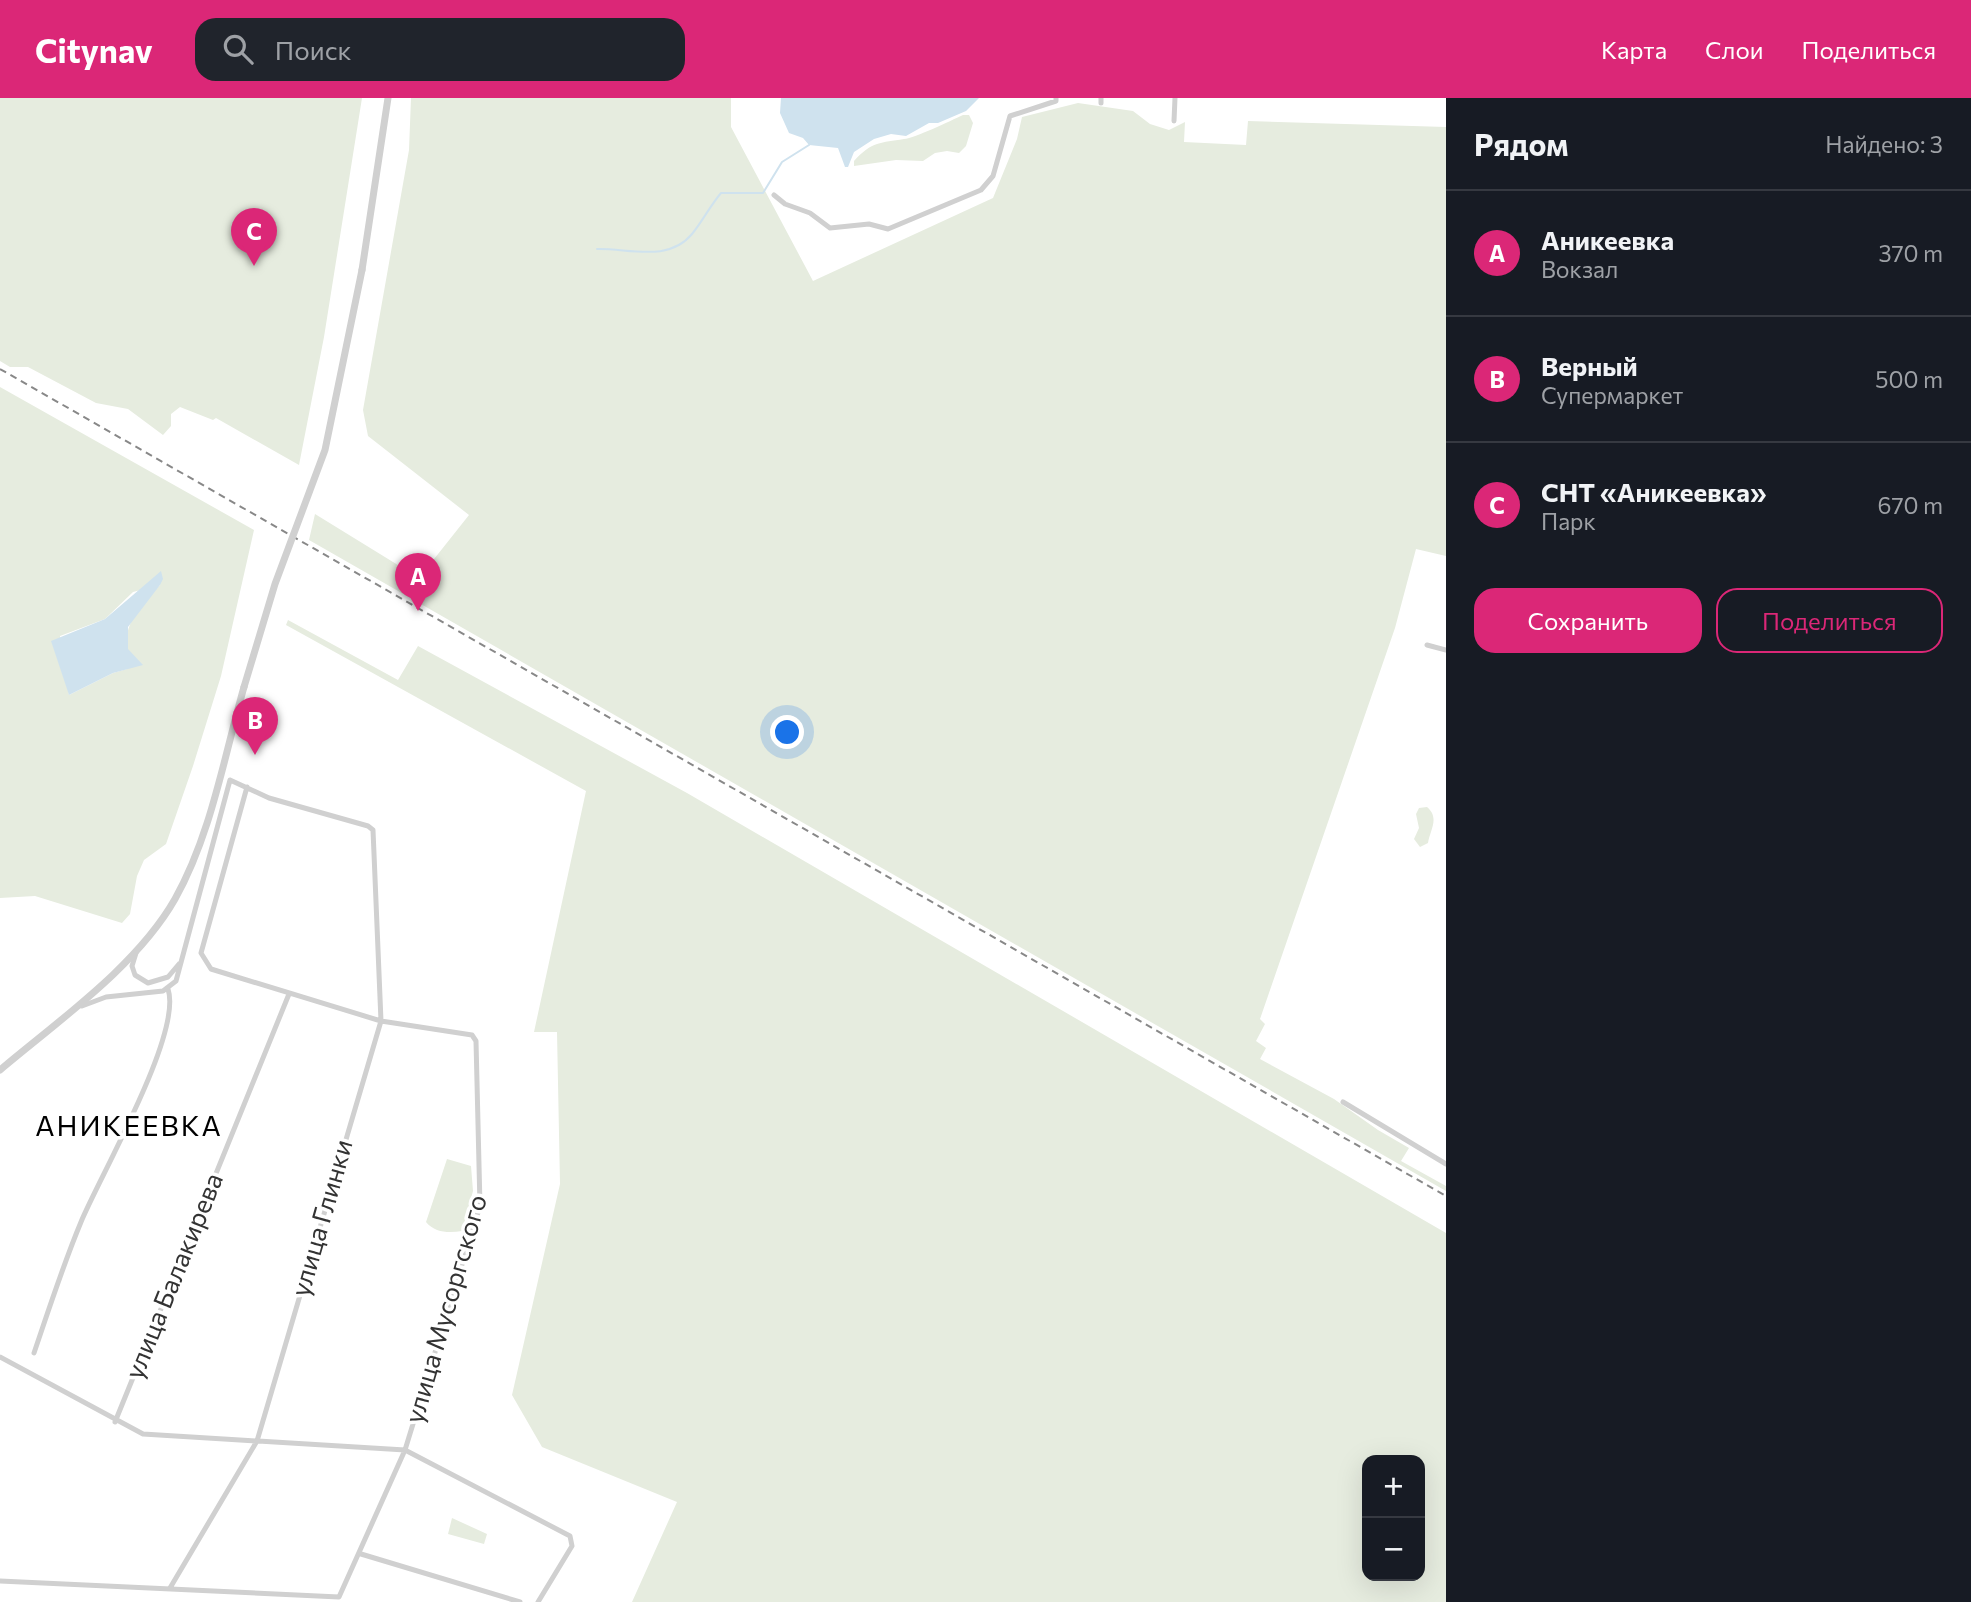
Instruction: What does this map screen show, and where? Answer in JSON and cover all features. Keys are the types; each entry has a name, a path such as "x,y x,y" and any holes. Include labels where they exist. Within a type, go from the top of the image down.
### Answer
{"street":[{"path":"185,951 168,978 148,983 137,979 133,971 134,956 174,901 202,839 275,584 325,450 362,270 388,98"},
{"path":"774,195 785,205 805,210 834,229 869,224 888,229 988,184 1010,116 1056,101 1056,98"},
{"path":"1174,121 1175,98"},
{"path":"1427,645 1446,650"},
{"path":"59,1021 95,1000 169,989 176,981 230,780 247,788 201,953 211,969 381,1021"},
{"name":"улица Глинки","path":"170,1588 257,1441 381,1021 376,836 368,826 247,788"},
{"path":"0,1070 59,1021 141,944"},
{"path":"34,1353 82,1219 143,1094 170,1010 169,989"},
{"name":"улица Балакирева","path":"115,1422 289,994"},
{"name":"улица Мусоргского","path":"170,1588 339,1597 405,1450 480,1206 476,1041 472,1035 381,1021"},
{"path":"1343,1102 1446,1164"},
{"path":"0,1357 115,1422 153,1437 405,1450 570,1536 572,1546 538,1602"},
{"path":"360,1554 520,1602"},
{"path":"0,1581 170,1588"}],"shaded area":[{"path":"0,98 362,98 324,337 299,465 216,418 213,420 180,407 171,414 171,426 163,435 128,409 96,403 28,367 10,367 0,361"},
{"path":"411,98 731,98 731,127 813,281 993,198 1017,139 1022,117 1078,103 1133,111 1150,124 1169,130 1185,122 1184,142 1246,145 1248,121 1446,127 1446,556 1416,549 1395,628 1260,1019 1265,1024 1256,1041 1266,1048 1260,1059 1334,1099 1409,1148 1401,1161 1446,1186 1446,1191 309,540 315,514 419,578 469,515 368,436 363,410 409,150"},
{"path":"963,115 969,115 973,123 966,146 959,153 935,153 923,161 896,160 854,166 854,161 860,154 872,146 916,136"},
{"path":"0,387 254,530 221,676 193,766 166,844 144,860 137,876 130,914 122,923 35,896 0,898","holes":["160,585 129,626 127,669 69,695 60,636 105,619 133,592"]},
{"path":"288,620 398,680 418,646 687,793 1446,1233 1446,1602 632,1602 677,1502 542,1447 512,1395 560,1184 557,1032 534,1032 586,791 286,625"},
{"path":"1427,807 1434,820 1428,843 1420,847 1414,839 1419,828 1416,814 1419,808"},
{"path":"447,1159 471,1166 473,1191 462,1231 442,1231 426,1222"},
{"path":"452,1518 487,1534 484,1544 448,1534"}],"water":[{"path":"781,98 979,98 966,111 938,123 929,123 906,136 891,134 874,139 854,152 848,167 845,167 838,148 809,145 803,138 789,133 780,113"},
{"path":"161,571 163,579 160,585 128,627 128,649 143,665 113,673 69,695 51,641 105,619"}],"waterway":[{"path":"597,249 647,252 660,251 682,243 692,234 721,193 763,193 782,162 809,145"}],"railway":[{"path":"0,369 1446,1196"}],"place":[{"name":"СНТ «Аникеевка»","path":"254,266"},
{"name":"Аникеевка","path":"418,611"},
{"name":"Верный","path":"255,755"}],"district":[{"name":"АНИКЕЕВКА","path":"129,1126"}]}
